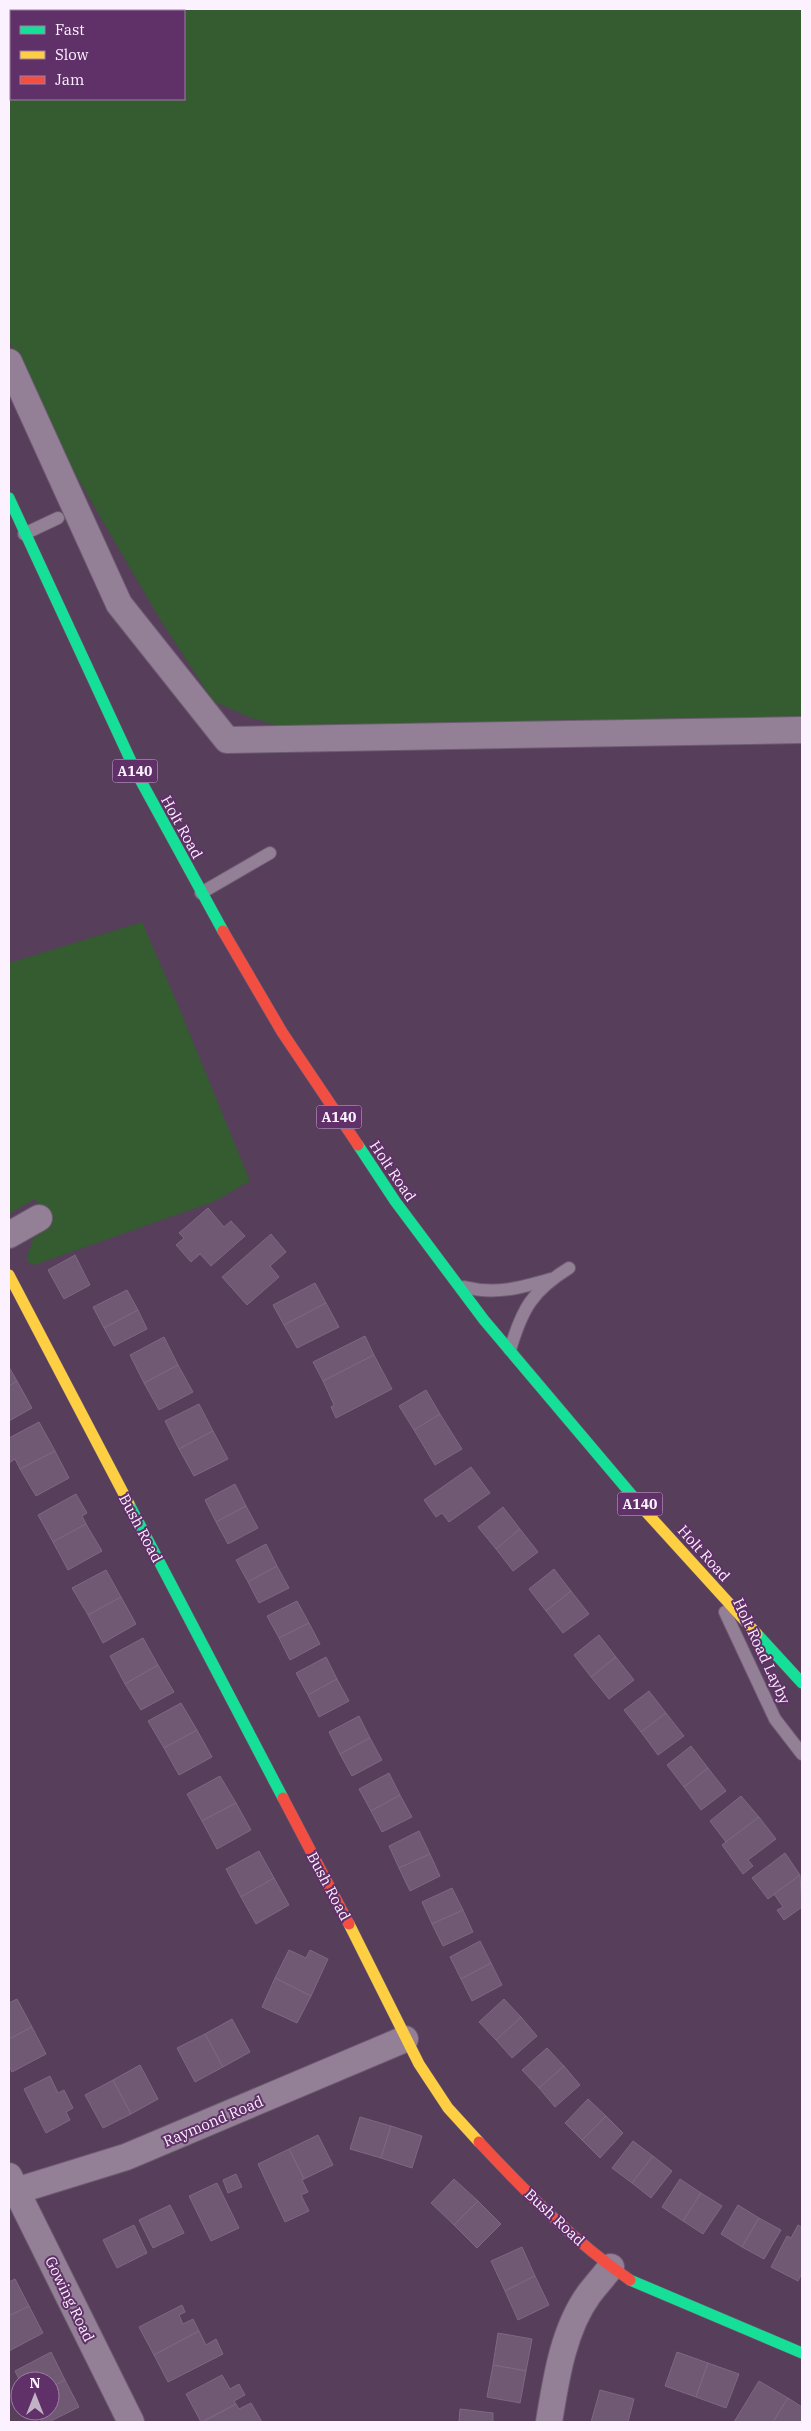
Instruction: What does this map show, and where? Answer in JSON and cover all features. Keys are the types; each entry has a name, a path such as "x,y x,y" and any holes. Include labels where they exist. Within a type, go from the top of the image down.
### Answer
{"main road":[{"name":"Holt Road","path":"9,498 24,534 136,772 201,894 282,1032 395,1202 510,1350 638,1503 802,1683"},
{"name":"Bush Road","path":"9,1275 357,1939 406,2039 444,2104 503,2168 579,2240 611,2267 631,2280 802,2354"}],"street":[{"path":"9,362 119,604 227,740 802,730"},
{"path":"9,1235 39,1218"},
{"name":"Raymond Road","path":"12,2183 126,2157 406,2039"},
{"name":"Gowing Road","path":"12,2183 131,2422"},
{"path":"549,2422 555,2385 569,2332 588,2295 611,2267"}],"lane":[{"path":"24,534 58,518"},
{"path":"201,894 270,853"},
{"path":"510,1350 518,1321 530,1300 554,1278 569,1268"},
{"path":"458,1285 482,1292 514,1290 554,1278"},
{"name":"Holt Road Layby","path":"712,1584 775,1719 802,1754"}],"green space":[{"path":"9,9 802,9 802,722 289,729 251,718 213,701 161,621 66,458 9,340"},
{"path":"142,922 250,1181 213,1202 34,1265 26,1260 34,1236 51,1227 35,1199 9,1214 9,963"}],"building":[{"path":"208,1208 224,1227 231,1221 245,1236 211,1266 200,1254 191,1262 176,1245 184,1238 179,1233"},
{"path":"271,1234 286,1252 270,1266 279,1277 247,1305 222,1277"},
{"path":"75,1255 90,1285 64,1299 48,1270"},
{"path":"315,1283 326,1303 284,1325 273,1305"},
{"path":"127,1290 138,1310 104,1328 93,1307"},
{"path":"326,1303 339,1327 297,1348 284,1325"},
{"path":"138,1310 147,1329 114,1346 104,1328"},
{"path":"365,1336 374,1355 323,1381 313,1362"},
{"path":"164,1337 178,1365 144,1383 130,1355"},
{"path":"374,1355 392,1389 336,1418 331,1407 334,1405 323,1381"},
{"path":"178,1365 193,1392 159,1410 144,1383"},
{"path":"9,1367 17,1381 9,1386"},
{"path":"17,1381 32,1408 9,1421 9,1386"},
{"path":"426,1390 440,1414 414,1430 399,1406"},
{"path":"199,1404 213,1431 179,1449 165,1421"},
{"path":"440,1414 462,1449 435,1465 414,1430"},
{"path":"39,1422 55,1451 20,1469 15,1459 9,1463 9,1438"},
{"path":"213,1431 228,1459 194,1476 179,1449"},
{"path":"55,1451 69,1478 36,1496 20,1469"},
{"path":"471,1467 490,1493 449,1522 442,1513 436,1517 424,1500"},
{"path":"235,1484 246,1506 216,1522 205,1500"},
{"path":"76,1494 87,1513 82,1516 86,1524 53,1542 38,1515"},
{"path":"246,1506 258,1528 228,1544 216,1522"},
{"path":"503,1507 520,1529 496,1549 478,1527"},
{"path":"86,1524 102,1551 68,1570 53,1542"},
{"path":"520,1529 538,1552 513,1571 496,1549"},
{"path":"266,1544 277,1566 248,1582 236,1560"},
{"path":"277,1566 289,1588 259,1603 248,1582"},
{"path":"554,1569 571,1591 546,1611 529,1589"},
{"path":"106,1570 121,1597 88,1615 72,1588"},
{"path":"571,1591 589,1614 563,1633 546,1611"},
{"path":"121,1597 136,1624 103,1643 88,1615"},
{"path":"297,1601 309,1623 279,1638 267,1616"},
{"path":"309,1623 320,1644 290,1660 279,1638"},
{"path":"599,1635 616,1657 591,1677 574,1655"},
{"path":"143,1638 158,1665 125,1684 110,1656"},
{"path":"326,1657 337,1679 308,1695 296,1673"},
{"path":"616,1657 634,1680 609,1699 591,1677"},
{"path":"158,1665 174,1692 141,1710 125,1684"},
{"path":"337,1679 349,1701 319,1717 308,1695"},
{"path":"649,1691 666,1713 641,1732 624,1710"},
{"path":"181,1703 197,1730 164,1748 148,1721"},
{"path":"666,1713 684,1736 658,1755 641,1732"},
{"path":"359,1716 370,1738 340,1754 329,1732"},
{"path":"197,1730 212,1757 179,1775 164,1748"},
{"path":"370,1738 382,1760 352,1776 340,1754"},
{"path":"691,1746 708,1768 684,1787 667,1765"},
{"path":"708,1768 726,1791 701,1810 684,1787"},
{"path":"389,1773 400,1795 371,1811 359,1789"},
{"path":"220,1776 236,1803 202,1821 187,1794"},
{"path":"400,1795 412,1817 382,1832 371,1811"},
{"path":"741,1796 759,1817 726,1842 710,1821"},
{"path":"236,1803 251,1830 217,1849 202,1821"},
{"path":"759,1817 776,1839 748,1860 753,1866 743,1874 722,1845"},
{"path":"419,1831 430,1854 399,1868 389,1846"},
{"path":"259,1851 274,1878 241,1897 226,1869"},
{"path":"785,1853 800,1875 768,1899 752,1878"},
{"path":"430,1854 440,1876 410,1891 399,1868"},
{"path":"800,1875 802,1907 784,1920 777,1910 783,1907 774,1894"},
{"path":"274,1878 289,1905 256,1924 241,1897"},
{"path":"452,1888 463,1910 432,1924 422,1902"},
{"path":"463,1910 473,1932 443,1946 432,1924"},
{"path":"480,1941 491,1963 461,1979 450,1957"},
{"path":"289,1950 306,1958 310,1950 328,1959 311,1996 275,1978"},
{"path":"491,1963 502,1985 472,2001 461,1979"},
{"path":"275,1978 311,1996 297,2023 262,2007"},
{"path":"17,1999 32,2027 9,2039 9,2003"},
{"path":"504,1999 521,2017 496,2040 479,2022"},
{"path":"521,2017 537,2036 512,2058 496,2040"},
{"path":"232,2019 250,2052 223,2067 205,2034"},
{"path":"32,2027 46,2054 12,2072 9,2066 9,2039"},
{"path":"205,2034 223,2067 195,2082 177,2048"},
{"path":"547,2048 564,2066 539,2088 522,2070"},
{"path":"140,2065 158,2099 131,2114 113,2080"},
{"path":"564,2066 580,2085 555,2107 539,2088"},
{"path":"50,2076 58,2093 64,2090 73,2108 66,2112 70,2120 46,2133 24,2089"},
{"path":"113,2080 131,2114 103,2128 85,2095"},
{"path":"588,2099 606,2116 582,2140 565,2123"},
{"path":"606,2116 623,2133 600,2158 582,2140"},
{"path":"360,2117 391,2126 381,2158 350,2149"},
{"path":"391,2126 422,2136 412,2168 381,2158"},
{"path":"318,2135 333,2165 304,2179 289,2149"},
{"path":"633,2141 653,2156 632,2183 612,2168"},
{"path":"289,2149 304,2179 302,2180 308,2192 301,2195 309,2211 285,2222 258,2164"},
{"path":"653,2156 672,2171 651,2198 632,2183"},
{"path":"236,2174 242,2187 228,2193 223,2180"},
{"path":"454,2179 478,2201 454,2225 431,2203"},
{"path":"680,2179 701,2193 683,2221 662,2207"},
{"path":"217,2183 239,2228 211,2241 189,2196"},
{"path":"701,2193 722,2206 703,2234 683,2221"},
{"path":"478,2201 501,2224 477,2248 454,2225"},
{"path":"170,2205 184,2233 153,2248 139,2220"},
{"path":"738,2205 759,2218 742,2247 721,2234"},
{"path":"759,2218 781,2230 764,2259 742,2247"},
{"path":"134,2225 147,2253 117,2268 103,2240"},
{"path":"798,2225 802,2227 802,2273 798,2281 771,2267 787,2236 791,2238"},
{"path":"522,2247 535,2276 505,2291 491,2261"},
{"path":"535,2276 549,2305 518,2320 505,2291"},
{"path":"15,2279 29,2306 9,2316 9,2282"},
{"path":"182,2305 185,2312 179,2315 183,2324 193,2319 199,2331 154,2355 139,2327"},
{"path":"29,2306 43,2333 9,2351 9,2316"},
{"path":"199,2331 206,2345 216,2339 223,2354 168,2382 154,2355"},
{"path":"498,2333 532,2339 526,2371 493,2365"},
{"path":"51,2352 65,2380 60,2383 60,2371 15,2371"},
{"path":"677,2352 708,2363 696,2397 665,2386"},
{"path":"708,2363 739,2374 726,2408 696,2397"},
{"path":"493,2365 526,2371 520,2403 487,2397"},
{"path":"222,2375 230,2389 239,2384 245,2395 234,2401 236,2404 201,2422 186,2394"},
{"path":"65,2380 79,2407 60,2416 60,2383"},
{"path":"759,2381 788,2398 773,2422 734,2422"},
{"path":"600,2390 634,2399 628,2422 591,2422"},
{"path":"788,2398 802,2407 802,2422 773,2422"},
{"path":"251,2403 262,2422 203,2422 236,2404 239,2409"},
{"path":"460,2409 493,2413 493,2422 459,2422"}],"traffic: fast":[{"path":"9,498 136,772 223,931"},
{"path":"358,1145 395,1201 484,1320 647,1513"},
{"path":"129,1504 283,1798"},
{"path":"757,1634 802,1683"},
{"path":"630,2280 802,2353"}],"traffic: slow":[{"path":"9,1275 129,1504"},
{"path":"647,1513 757,1634"},
{"path":"349,1924 419,2064 448,2108 479,2142"}],"traffic: jam":[{"path":"223,931 282,1032 358,1145"},
{"path":"283,1798 349,1924"},
{"path":"479,2142 532,2197 570,2232 630,2280"}]}
